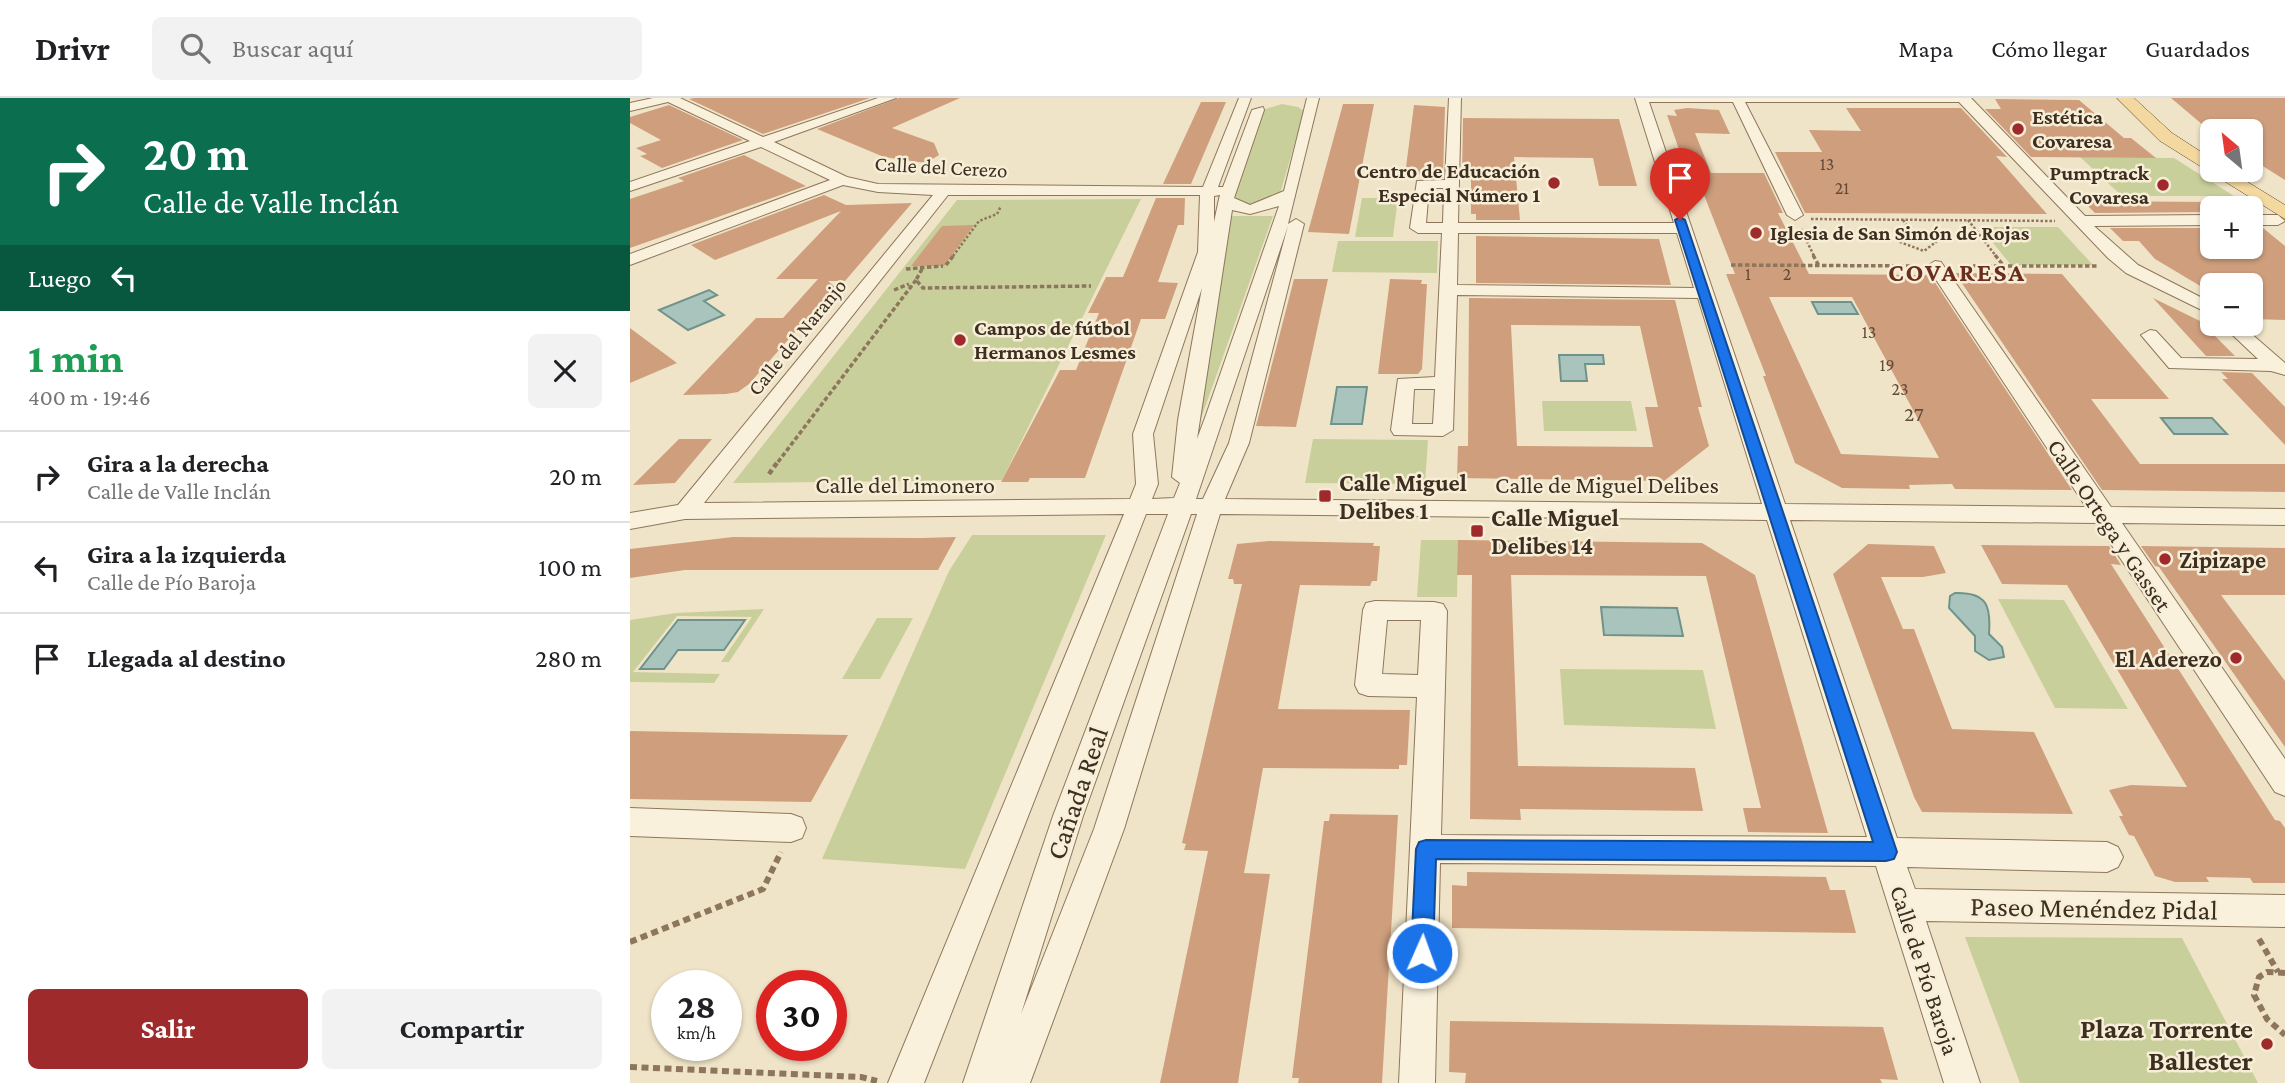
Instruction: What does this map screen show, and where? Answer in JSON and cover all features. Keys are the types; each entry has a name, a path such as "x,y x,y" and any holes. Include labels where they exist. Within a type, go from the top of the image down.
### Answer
{"main road":[{"path":"2125,98 2166,137 2200,159"},
{"path":"2143,98 2182,137 2200,149"},
{"path":"2239,182 2283,206"},
{"path":"2249,182 2283,206"}],"street":[{"path":"630,107 669,98"},
{"name":"Calle del Cerezo","path":"669,98 842,180 877,188 1221,194"},
{"path":"630,187 890,98"},
{"path":"906,1083 1149,479 1143,434 1206,251 1245,98"},
{"name":"Cañada Real","path":"1180,506 1188,420 1221,194 1262,98"},
{"name":"Cañada Real","path":"981,1083 1068,816 1180,506 1216,415 1290,193 1313,98"},
{"path":"1012,1083 1109,828 1211,506 1239,443 1329,98"},
{"path":"1445,383 1455,98"},
{"path":"1642,98 1964,99 2079,221 2132,269 2200,304"},
{"name":"Calle de Pío Baroja","path":"1642,98 1773,511 1962,1083"},
{"path":"1737,98 1796,217"},
{"path":"630,260 842,180"},
{"path":"1452,184 1423,184 1418,228 1682,228"},
{"name":"Calle del Naranjo","path":"685,511 944,191"},
{"path":"1221,194 1235,208 1252,209 1268,207 1290,193"},
{"path":"2263,214 2283,206"},
{"path":"2079,221 2200,220"},
{"name":"Calle Ortega y Gasset","path":"1930,258 2285,783"},
{"path":"1449,290 1704,293"},
{"path":"2150,335 2176,364 2280,369"},
{"path":"2243,336 2280,369"},
{"name":"Calle de Miguel Delibes","path":"1180,506 2285,517"},
{"name":"Calle del Limonero","path":"630,522 685,511 1180,506"},
{"path":"1418,1083 1431,686"},
{"path":"630,822 791,828"},
{"path":"1426,849 1886,852 2107,857"},
{"name":"Paseo Menéndez Pidal","path":"1904,905 2285,911"}],"path":[{"path":"898,269 944,265 979,221 999,212 1002,200"},
{"path":"1796,217 1819,266"},
{"path":"1810,219 2062,220"},
{"path":"1903,220 1913,234 1936,242 1930,258"},
{"path":"1968,220 2004,266"},
{"path":"1913,234 1900,242 1930,258"},
{"path":"1731,265 1819,266 1930,258 2004,266 2104,266"},
{"path":"769,474 922,269"},
{"path":"914,281 923,288 1091,286"},
{"path":"894,290 914,281"},
{"path":"630,942 763,889 791,828"},
{"path":"2285,973 2267,972 2259,976 2255,995 2267,1019 2285,1035"},
{"path":"630,1066 861,1077 885,1083"}],"green space":[{"path":"1282,104 1304,111 1280,194 1251,205 1233,200 1259,111"},
{"name":"Pumptrack Covaresa","path":"2080,157 2174,158 2200,174 2200,182 2212,182 2234,196 2200,196 2122,196"},
{"path":"1362,198 1398,198 1393,237 1355,237"},
{"name":"Campos de fútbol Hermanos Lesmes","path":"1141,199 1002,480 733,483 957,200"},
{"path":"1226,216 1273,216 1198,427"},
{"path":"1980,227 2058,227 2093,265 2011,265"},
{"path":"1338,241 1438,241 1437,273 1332,272"},
{"path":"1542,401 1631,401 1637,431 1544,431"},
{"path":"1313,439 1428,440 1425,484 1305,483"},
{"path":"972,535 1106,535 965,869 822,859 949,571"},
{"path":"1421,540 1458,540 1457,597 1417,597"},
{"path":"1998,599 2064,600 2128,709 2055,708"},
{"path":"764,609 729,662 721,662 752,617 677,616 633,672 720,674 714,683 630,682 630,620 676,613"},
{"path":"877,618 913,618 880,679 842,679"},
{"path":"1560,669 1703,670 1716,729 1564,725"},
{"path":"1965,937 2182,938 2258,1083 2020,1083"}],"water":[{"path":"709,290 717,295 704,301 724,315 688,330 659,310"},
{"path":"1812,302 1851,302 1858,314 1818,314"},
{"path":"1559,355 1603,355 1604,364 1585,364 1587,381 1561,381"},
{"path":"1337,387 1367,387 1362,424 1331,424"},
{"path":"2161,418 2212,418 2227,434 2174,434"},
{"path":"1955,593 1975,595 1985,603 1989,616 1989,634 2002,647 2004,657 1989,660 1975,651 1975,636 1949,608 1950,596"},
{"path":"1601,607 1677,608 1683,636 1604,635"},
{"path":"678,620 745,620 724,650 678,650 664,669 640,669"}],"building":[{"path":"870,98 763,134 689,99"},
{"path":"899,98 960,98 892,128 934,143 939,155 926,163 884,157 817,129"},
{"path":"2171,98 2285,98 2285,180 2263,166 2263,119 2200,119 2200,123"},
{"path":"1995,99 2079,100 2124,138 2131,138 2156,158 2031,157 1985,109 2001,109"},
{"path":"1201,102 1226,102 1191,184 1163,184"},
{"path":"1343,104 1374,104 1349,234 1308,232"},
{"path":"669,105 743,140 662,168 640,156 647,154 636,148 661,140 630,123 630,117"},
{"path":"1414,105 1445,107 1443,175 1405,175"},
{"path":"1846,108 1961,108 2007,157 1996,156 2047,214 1805,213 1775,152 1822,152 1809,130 1861,131"},
{"path":"1674,110 1719,110 1730,134 1695,133 1711,173 1764,173 1783,213 1778,213 1809,274 1930,275 2072,490 1955,489 1952,484 1909,485 1910,489 1842,488 1795,463 1763,376 1766,376 1726,274 1735,274 1704,195 1695,195 1667,115 1677,116","holes":["1769,297 1852,297 1939,458 1841,454"]},
{"path":"1463,118 1619,119 1637,186 1599,186 1593,158 1514,157 1520,220 1476,220 1476,214 1471,214 1471,175 1462,175"},
{"path":"744,155 806,186 630,248 630,199 684,181 678,178"},
{"path":"824,195 846,205 912,203 845,281 828,281 835,287 749,384 738,392 726,394 683,395 756,318 783,318 818,279 776,279 841,211 715,260 691,245"},
{"path":"1156,198 1185,198 1184,225 1178,225 1158,282 1178,283 1165,319 1141,319 1085,478 1030,478 1028,482 1001,482 1060,370 1076,370 1099,313 1088,313 1106,277 1123,277"},
{"path":"2083,201 2200,202 2200,212 2095,213"},
{"path":"974,225 944,266 911,266 942,226"},
{"path":"2110,228 2200,228 2200,259 2263,259 2263,228 2285,246 2285,320 2263,319 2263,273 2200,273 2200,286 2155,259 2139,241 2123,241"},
{"path":"1476,236 1659,239 1671,285 1476,283"},
{"path":"1955,273 2062,274 2169,399 2091,399 2140,464 2285,464 2285,492 2102,490"},
{"path":"1294,279 1328,279 1296,427 1256,426"},
{"path":"1390,279 1422,280 1421,284 1427,284 1422,369 1418,374 1378,374"},
{"path":"1469,298 1675,300 1709,446 1664,481 1457,478 1458,446 1468,446","holes":["1511,325 1640,326 1658,407 1645,407 1653,447 1517,446"]},
{"path":"2153,298 2200,321 2200,336 2215,336 2235,356 2206,356"},
{"path":"630,328 677,363 630,383"},
{"path":"2221,372 2252,373 2285,407 2285,445 2222,379 2228,379"},
{"path":"679,439 712,439 675,483 633,485"},
{"path":"733,537 956,537 938,570 685,570 630,578 630,549"},
{"path":"1458,540 1702,543 1755,575 1828,833 1748,832 1743,808 1761,808 1706,576 1511,575 1518,766 1695,768 1703,811 1520,809 1521,820 1470,819 1472,575 1457,575"},
{"path":"1269,541 1374,543 1373,546 1380,546 1377,581 1372,581 1370,586 1300,585 1278,709 1410,710 1407,765 1399,765 1399,769 1263,768 1244,873 1270,874 1238,1083 1160,1083 1208,851 1184,850 1186,844 1182,843 1242,584 1234,584 1233,579 1228,579 1237,544"},
{"path":"1868,544 1934,546 1946,573 1923,577 1881,577 1903,629 1914,629 1952,729 2034,732 2073,814 1922,812 1914,797 1833,574"},
{"path":"1981,545 2109,546 2121,565 2111,564 2275,820 2280,821 2285,828 2285,883 2253,883 2250,878 2206,877 2209,882 2175,882 2155,876 2134,836 2129,835 2119,816 2123,816 2109,790 2131,785 2187,787 2067,585 2002,584"},
{"path":"2141,546 2285,548 2285,595 2221,595 2285,681 2285,747 2159,567 2155,566"},
{"path":"630,731 848,735 811,802 630,799"},
{"path":"1330,814 1398,815 1382,1083 1298,1083 1299,1078 1292,1078 1324,821 1329,821"},
{"path":"1467,872 1826,877 1830,890 1845,890 1856,933 1452,928 1452,885 1467,886"},
{"path":"1450,1021 1883,1027 1898,1080 1880,1079 1882,1083 1465,1083 1466,1073 1449,1072"}],"place":[{"name":"Estética Covaresa","path":"2018,129"},
{"name":"Centro de Educación Especial Número 1","path":"1554,183"},
{"name":"Pumptrack Covaresa","path":"2163,185"},
{"name":"Iglesia de San Simón de Rojas","path":"1756,233"},
{"name":"Campos de fútbol Hermanos Lesmes","path":"960,340"},
{"name":"Calle Miguel Delibes 1","path":"1325,496"},
{"name":"Calle Miguel Delibes 14","path":"1477,531"},
{"name":"Zipizape","path":"2165,559"},
{"name":"El Aderezo","path":"2236,658"},
{"name":"Plaza Torrente Ballester","path":"2267,1044"}],"district":[{"name":"COVARESA","path":"1957,272"}],"route":[{"path":"1422,953 1426,849 1886,852 1680,220"}]}
